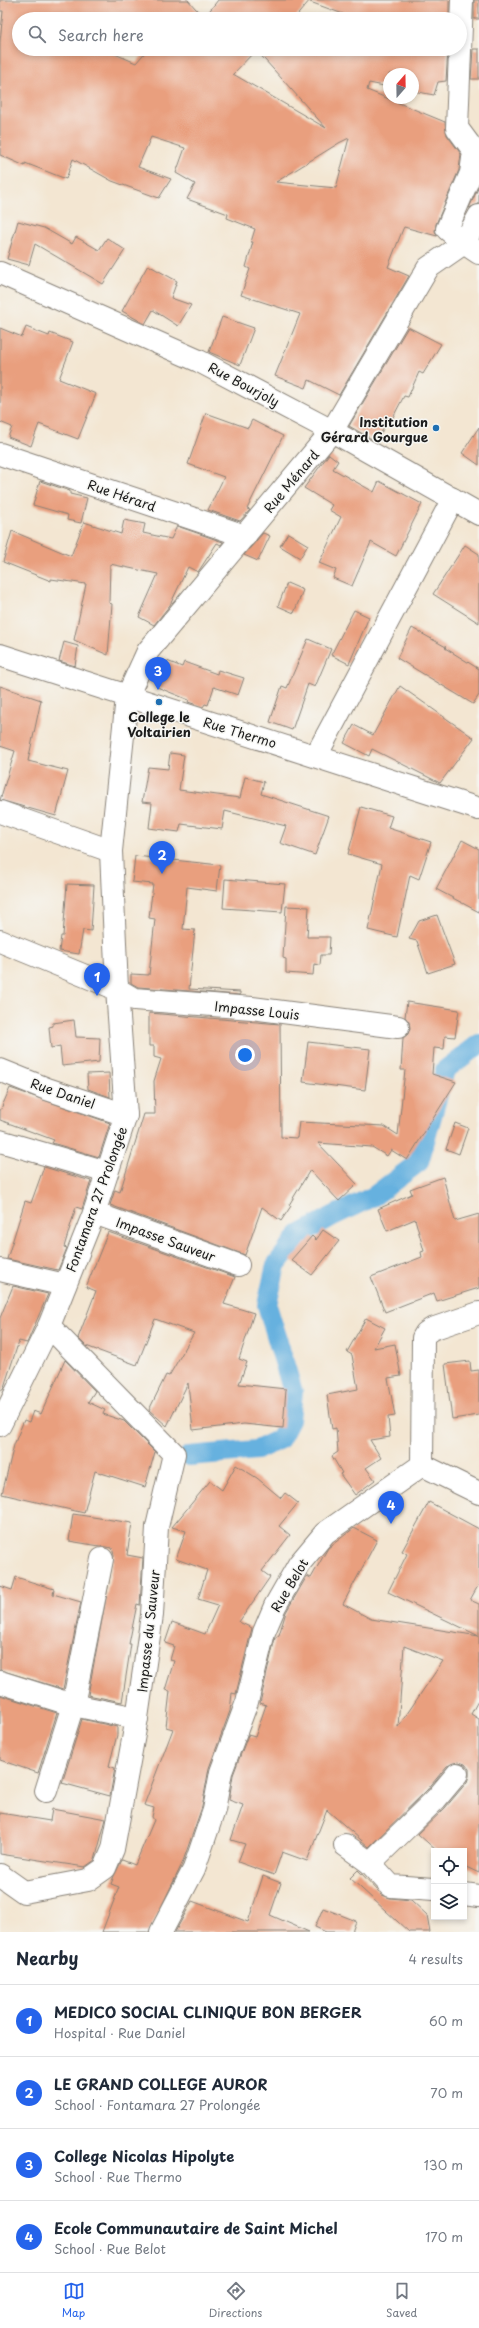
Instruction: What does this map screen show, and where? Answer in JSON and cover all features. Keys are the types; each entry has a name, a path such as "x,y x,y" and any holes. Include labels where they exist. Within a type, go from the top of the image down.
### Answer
{"street":[{"path":"462,0 462,12"},
{"path":"460,56 457,128 474,150 471,173 448,229 471,248 479,216"},
{"name":"Rue Ménard","path":"127,697 148,651 332,430 428,268 471,248"},
{"name":"Rue Bourjoly","path":"0,273 200,361 332,430 479,514"},
{"name":"Rue Hérard","path":"0,455 245,536"},
{"path":"316,756 454,499"},
{"name":"Rue Thermo","path":"0,655 479,809"},
{"name":"Fontamara 27 Prolongée","path":"1,1420 49,1326 94,1213 126,1115 117,989 112,850 127,697"},
{"path":"0,812 112,850"},
{"path":"0,941 117,989"},
{"name":"Impasse Louis","path":"117,989 134,999 252,1008 398,1027"},
{"name":"Rue Daniel","path":"0,1070 47,1089 126,1115"},
{"path":"0,1141 107,1172"},
{"name":"Impasse Sauveur","path":"94,1213 238,1265"},
{"path":"0,1270 65,1285"},
{"path":"479,1313 432,1329 426,1332 423,1338 422,1465 479,1493"},
{"name":"Impasse du Sauveur","path":"0,1875 24,1892 88,1880 105,1868 113,1849 137,1718 152,1615 157,1527 174,1454 49,1326"},
{"name":"Rue Belot","path":"161,1932 194,1869 214,1810 221,1772 247,1702 264,1632 275,1606 299,1564 325,1533 422,1465"},
{"path":"46,1791 73,1705 102,1559"},
{"path":"0,1682 73,1705 137,1718"},
{"path":"370,1863 436,1799 457,1774"},
{"path":"345,1845 370,1863 391,1886 431,1889"},
{"path":"467,1894 479,1896"}],"building":[{"path":"0,0 188,0 199,12 12,12 12,56 120,56 136,63 142,56 250,56 233,74 326,128 261,56 448,56 446,81 438,82 434,95 419,92 419,68 383,68 383,86 369,83 367,90 383,97 383,104 401,104 445,122 447,135 461,154 459,170 436,224 435,231 437,236 404,227 388,267 409,276 339,395 309,380 306,388 275,376 300,314 241,295 250,269 246,267 255,229 227,218 228,214 187,199 195,184 176,173 185,148 151,137 138,167 171,179 159,198 112,181 73,159 66,179 25,163 25,166 0,155 0,42 3,11 0,11","holes":["349,138 336,188 276,182 339,143"]},
{"path":"218,0 310,0 300,12 209,12"},
{"path":"310,0 449,0 449,12 338,12 310,2"},
{"path":"474,0 479,0 479,19 474,19"},
{"path":"473,49 479,49 479,79 471,79"},
{"path":"479,186 479,204 469,208"},
{"path":"18,221 44,228 72,244 76,237 99,250 107,238 125,250 103,284 35,244 29,265 7,259"},
{"path":"148,265 177,281 171,298 191,305 178,326 153,310 145,324 122,311"},
{"path":"222,317 254,328 240,365 209,352"},
{"path":"26,327 49,336 50,333 73,342 59,379 96,394 78,439 39,424 31,446 8,437 12,427 0,422 0,328 22,337"},
{"path":"408,327 441,344 423,374 419,372 408,397 404,396 391,421 387,420 377,442 349,426"},
{"path":"206,413 248,428 252,420 283,436 247,509 250,510 240,521 208,510 224,477 188,464"},
{"path":"479,427 479,465 462,453"},
{"path":"329,454 338,461 333,469 374,492 379,481 422,504 396,556 371,542 352,586 333,578 336,570 319,563 341,517 329,510 332,505 304,488"},
{"path":"40,481 70,491 70,494 87,498 81,523 67,520 68,515 33,505"},
{"path":"124,520 145,524 143,533 171,539 177,526 223,542 221,545 217,543 198,572 188,567 170,605 154,625 139,617 158,574 110,564 109,603 112,604 108,655 74,640 86,584 51,579 51,581 3,562 12,531 71,556 84,522 121,534"},
{"path":"263,533 270,536 258,561 244,555"},
{"path":"288,533 308,545 300,558 280,546"},
{"path":"465,545 479,554 479,623 433,594"},
{"path":"287,583 303,590 294,613 278,606"},
{"path":"354,610 369,617 349,664 331,655"},
{"path":"412,628 446,647 445,648 479,669 479,695 473,704 397,658"},
{"path":"308,639 331,649 315,687 308,684 292,730 270,722 282,686 287,688"},
{"path":"64,642 78,646 75,666 59,661"},
{"path":"167,661 182,667 184,662 217,674 218,670 244,678 238,695 214,687 208,705 205,704 203,707 188,702 189,700 157,687"},
{"path":"0,686 41,700 28,761 68,771 56,816 0,800 15,751 0,746"},
{"path":"400,686 474,738 440,783 372,749 369,756 344,743 354,725 373,735"},
{"path":"170,753 184,755 179,790 240,798 245,777 264,782 261,794 329,816 315,855 280,843 286,826 225,811 222,829 181,824 179,832 149,828 152,803 142,802 148,767 168,769"},
{"path":"361,807 392,816 388,828 431,842 419,879 410,875 397,937 368,930 382,864 348,854"},
{"path":"462,840 479,849 479,912 436,889"},
{"path":"135,856 220,865 217,891 187,887 183,929 195,930 189,989 240,992 240,995 138,987 131,983 131,974 149,975 155,919 149,918 153,884 132,882"},
{"path":"225,879 285,884 282,912 223,908"},
{"path":"67,884 94,885 91,931 83,930 79,954 59,951 61,936 63,936"},
{"path":"286,906 309,907 307,937 330,937 329,955 321,955 320,965 314,964 313,975 286,973 286,959 283,958"},
{"path":"437,915 455,964 428,973 417,941 409,939 419,921"},
{"path":"407,1002 459,1010 455,1037 445,1036 444,1049 434,1048 432,1074 456,1082 407,1160 391,1150 387,1156 372,1147 318,1143 357,1184 339,1201 310,1170 289,1205 291,1206 281,1221 262,1207 245,1255 110,1205 115,1190 120,1192 144,1114 155,1114 154,1081 161,1059 154,1057 154,1046 149,1046 149,1013 280,1024 281,1137 297,1138 299,1122 384,1126 398,1135 405,1070 401,1070 403,1038 408,1034 410,1028 409,1022 405,1017"},
{"path":"74,1020 76,1037 100,1038 99,1062 62,1066 60,1046 51,1048 49,1027 53,1026 53,1023"},
{"path":"308,1042 370,1049 365,1090 303,1082"},
{"path":"109,1073 110,1097 88,1089 87,1074"},
{"path":"10,1088 110,1123 99,1157 52,1143 54,1140 0,1120 0,1111"},
{"path":"455,1123 468,1128 459,1154 446,1149"},
{"path":"44,1167 91,1181 82,1209 76,1207 64,1247 67,1248 58,1270 7,1259 25,1201 31,1203"},
{"path":"443,1177 455,1221 479,1214 479,1288 437,1301 434,1293 385,1312 371,1277 422,1257 421,1252 424,1251 415,1219 387,1231 378,1209 412,1194 410,1189"},
{"path":"323,1230 339,1241 312,1275 291,1260 312,1236 316,1240"},
{"path":"108,1232 235,1277 224,1304 254,1313 239,1359 247,1362 239,1384 286,1389 283,1428 244,1424 193,1430 188,1383 167,1426 149,1410 166,1375 169,1376 194,1333 155,1319 137,1365 86,1346 78,1338 96,1291 86,1287"},
{"path":"13,1286 48,1294 27,1343 19,1341 3,1390 0,1390 0,1318"},
{"path":"366,1318 385,1328 374,1348 395,1344 401,1376 388,1378 395,1416 388,1417 390,1437 370,1440 381,1458 366,1468 375,1480 355,1495 340,1474 342,1473 332,1456 338,1452 336,1428 332,1429 327,1395 358,1389 352,1355 347,1352"},
{"path":"65,1360 95,1391 88,1402 105,1410 103,1414 124,1421 155,1452 145,1487 95,1471 84,1513 2,1494 14,1445 24,1420 29,1422 33,1411 41,1414"},
{"path":"470,1361 471,1371 479,1370 479,1415 452,1419 445,1364"},
{"path":"236,1465 257,1478 281,1498 285,1493 298,1503 279,1526 290,1535 262,1571 270,1577 239,1622 252,1628 236,1694 232,1693 230,1711 209,1768 202,1807 182,1864 149,1932 102,1932 119,1887 111,1884 114,1876 122,1860 135,1865 154,1820 152,1817 154,1808 144,1805 173,1729 166,1727 170,1691 165,1690 174,1661 170,1660 174,1646 165,1643 172,1622 205,1634 218,1605 198,1599 207,1570 176,1559 186,1531 172,1527 210,1481 222,1490"},
{"path":"429,1502 479,1529 479,1584 470,1600 479,1604 479,1636 388,1592 407,1554 402,1551"},
{"path":"73,1514 132,1523 127,1555 143,1558 140,1605 137,1604 129,1644 131,1644 122,1702 88,1695 114,1555 112,1548 69,1541"},
{"path":"354,1528 377,1540 343,1604 371,1619 479,1636 479,1699 471,1714 479,1719 479,1873 467,1867 467,1848 434,1848 418,1834 445,1808 467,1782 469,1769 465,1764 459,1762 447,1766 427,1790 369,1847 327,1810 307,1861 282,1852 274,1875 238,1862 245,1844 231,1840 243,1805 229,1800 233,1775 248,1735 255,1737 266,1705 260,1703 275,1638 279,1635 286,1612 307,1576 311,1578 328,1548","holes":["404,1646 443,1661 398,1727"]},
{"path":"16,1577 54,1589 53,1594 81,1602 63,1689 0,1670 0,1586 12,1590"},
{"path":"0,1695 57,1713 38,1773 0,1760"},
{"path":"82,1719 117,1727 117,1735 109,1766 115,1768 110,1796 62,1783"},
{"path":"52,1809 106,1819 95,1860 85,1867 0,1854 0,1813 50,1821"},
{"path":"358,1870 382,1895 390,1898 411,1900 427,1915 430,1932 409,1932 350,1878"},
{"path":"263,1876 281,1883 270,1915 309,1932 175,1932 192,1901 248,1922"},
{"path":"323,1908 356,1921 352,1932 326,1932 315,1927"}],"waterway":[{"path":"189,1456 257,1450 280,1439 290,1420 293,1392 267,1305 276,1265 299,1235 331,1217 374,1196 419,1162 445,1070 479,1044"}],"place":[{"name":"Institution Gérard Gourgue","path":"436,428"},
{"name":"College Nicolas Hipolyte","path":"158,690"},
{"name":"College le Voltairien","path":"159,702"},
{"name":"LE GRAND COLLEGE AUROR","path":"162,874"},
{"name":"MEDICO SOCIAL CLINIQUE BON BERGER","path":"97,996"},
{"name":"Ecole Communautaire de Saint Michel","path":"391,1524"}]}
